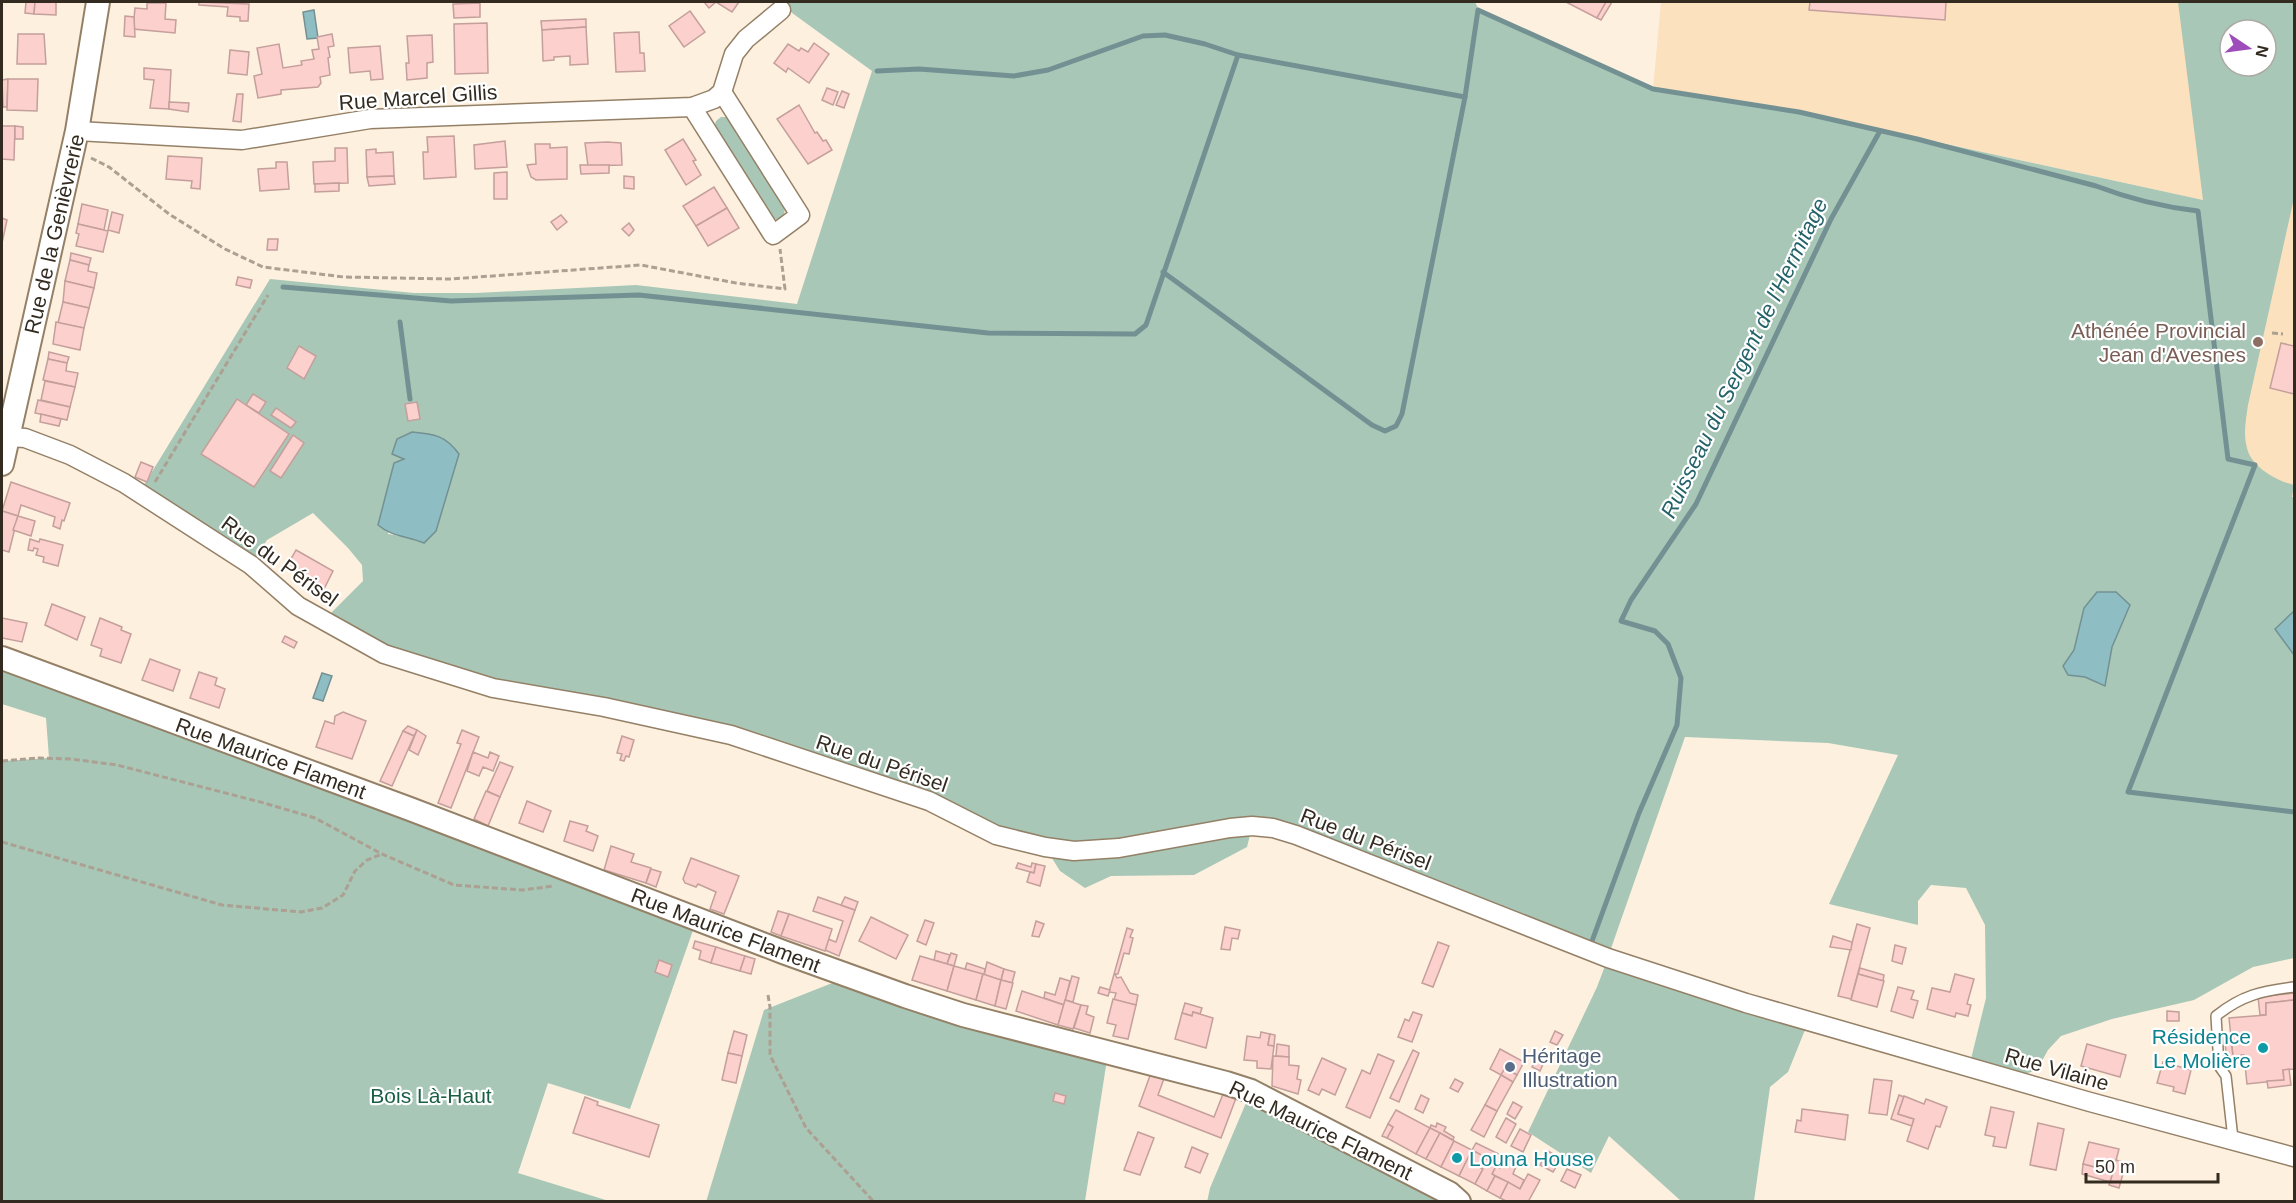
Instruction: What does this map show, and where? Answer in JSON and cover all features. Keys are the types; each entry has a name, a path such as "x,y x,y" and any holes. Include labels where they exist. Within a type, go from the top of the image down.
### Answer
{"street":[{"name":"Rue de la Genièvrerie","path":"2,465 75,140 98,2"},
{"path":"692,107 773,235 800,215 722,92 734,54 747,39 781,10"},
{"name":"Rue Marcel Gillis","path":"75,140 242,140 370,119 692,107 714,99 722,92"},
{"name":"Rue du Périsel","path":"8,437 25,438 70,455 146,496 251,565 298,606 384,654 493,688 604,706 731,735 929,801 996,835 1045,847 1074,851 1119,848 1230,828 1252,826 1273,828 1608,958 1746,1003 1809,1020"},
{"name":"Rue Maurice Flament","path":"2,658 905,996 963,1015 1251,1091 1454,1198"},
{"name":"Rue Vilaine","path":"1809,1020 2090,1102 2295,1157"}],"lane":[{"path":"2233,1139 2226,1076 2219,1066 2216,1016 2233,1002 2259,992 2295,987"}],"path":[{"path":"75,140 169,214 225,249 263,267 344,277 451,279 641,265 736,283 785,289 779,231"},
{"path":"146,496 268,295"},
{"path":"2272,333 2283,334"},
{"path":"2,760 71,759 117,765 315,818 382,854 454,885 522,890 556,885"},
{"path":"2,843 222,904 301,912 322,908 343,895 355,871 367,860 382,854"},
{"path":"768,995 770,1055 806,1128 874,1202"}],"shaded area":[{"path":"1661,2 2294,2 2294,497 2239,484 2203,200 1795,111 1653,89"}],"green space":[{"path":"777,2 1475,2 1479,10 1653,89 1799,112 2203,200 2178,2 2294,2 2294,198 2248,405 2245,432 2249,455 2259,467 2273,477 2294,485 2292,497 2294,497 2294,611 2275,629 2294,655 2294,958 2253,967 2194,1000 2112,1019 2061,1036 2048,1050 2037,1070 2009,1079 1969,1067 1986,998 1985,925 1966,888 1931,885 1918,901 1918,925 1829,904 1898,755 1828,743 1685,737 1608,957 1809,1020 1788,1072 1770,1087 1754,1201 1681,1201 1609,1136 1591,1173 1528,1132 1597,987 1608,958 1252,827 1247,847 1194,875 1111,876 1085,888 1060,871 1045,847 820,765 493,688 323,621 363,581 362,565 313,513 267,540 251,565 139,493 270,279 414,293 476,293 636,285 797,304 872,71","holes":["405,459 424,543 413,538 388,534","2130,605 2112,647 2105,686 2085,677 2068,675 2064,666 2074,650"]},
{"path":"721,117 728,117 785,208 780,219 771,219 714,128 716,121"},
{"name":"Bois Là-Haut","path":"2,658 697,919 630,1109 548,1083 518,1173 609,1201 2,1201 2,761 49,758 46,718 2,704"},
{"path":"850,976 1108,1053 1085,1201 706,1202 764,1010"},
{"path":"1251,1091 1459,1202 1207,1202 1210,1188"}],"water":[{"path":"314,10 318,38 307,39 303,12"},
{"path":"412,432 444,439 459,454 436,531 424,543 394,534 378,525 394,463 404,459 392,454 397,439"},
{"path":"2097,592 2116,592 2130,605 2112,647 2105,686 2085,677 2068,675 2063,666 2074,650 2084,608"},
{"path":"2294,611 2294,655 2275,629"},
{"path":"322,673 332,676 323,701 313,698"}],"building":[{"path":"26,2 35,2 34,14 25,13"},
{"path":"35,2 56,2 56,15 34,14"},
{"path":"199,2 249,4 248,21 240,21 240,17 227,16 228,7 199,5"},
{"path":"704,2 716,2 709,8"},
{"path":"716,2 739,2 732,12"},
{"path":"1566,2 1606,2 1597,18"},
{"path":"1606,2 1612,2 1601,20 1597,18"},
{"path":"1810,2 1946,2 1945,20 1809,10"},
{"path":"147,3 166,3 165,19 176,20 175,33 133,29 135,8 147,9"},
{"path":"480,3 480,17 454,18 453,4"},
{"path":"690,11 705,32 684,47 669,26"},
{"path":"125,16 134,17 135,37 124,36"},
{"path":"586,19 586,27 542,30 541,21"},
{"path":"487,23 488,73 455,74 454,24"},
{"path":"586,27 588,64 570,65 570,56 554,57 554,60 543,61 542,30"},
{"path":"639,32 640,53 644,53 645,71 616,72 614,33"},
{"path":"18,34 44,34 46,64 17,64"},
{"path":"332,34 334,46 328,47 330,75 320,77 321,83 318,87 281,90 281,94 258,98 254,76 262,74 257,48 279,44 283,68 302,65 301,61 314,59 312,50 319,49 317,37"},
{"path":"432,35 433,62 427,63 427,78 407,80 406,63 409,63 407,36"},
{"path":"814,43 829,54 809,83 788,68 786,72 774,63 788,44 799,51 801,48 808,52"},
{"path":"380,46 383,79 371,80 370,71 350,73 348,48"},
{"path":"230,50 249,52 247,75 228,73"},
{"path":"144,68 171,70 169,109 150,108 154,80 144,79"},
{"path":"8,79 7,107 3,107 2,80"},
{"path":"8,79 38,79 37,111 7,110"},
{"path":"827,88 838,92 833,105 822,100"},
{"path":"842,91 849,94 844,108 836,105"},
{"path":"237,94 243,94 241,122 233,121"},
{"path":"169,102 189,103 188,112 169,109"},
{"path":"799,105 815,133 817,132 823,141 826,140 832,150 808,164 777,119"},
{"path":"2,126 15,126 14,160 2,159"},
{"path":"15,126 23,127 23,139 15,139"},
{"path":"454,136 456,177 424,179 423,152 428,152 427,137"},
{"path":"683,139 696,160 693,161 701,175 686,185 665,150"},
{"path":"505,141 507,167 475,169 474,145"},
{"path":"585,143 621,143 622,165 588,166"},
{"path":"535,144 550,144 550,148 567,147 567,179 536,180 531,177 527,165 536,164"},
{"path":"335,148 347,148 348,183 314,184 313,162 335,161"},
{"path":"376,149 376,153 393,152 394,176 367,177 366,150"},
{"path":"168,156 202,158 200,189 191,188 192,181 166,179"},
{"path":"276,162 287,162 289,189 260,191 258,169 276,168"},
{"path":"580,165 609,165 609,173 581,174"},
{"path":"507,172 507,199 494,199 494,173"},
{"path":"394,176 395,184 369,186 367,177"},
{"path":"624,176 634,177 634,189 624,188"},
{"path":"339,183 339,191 315,192 315,184"},
{"path":"714,187 727,208 696,226 683,206"},
{"path":"82,204 108,210 104,230 78,224"},
{"path":"727,208 739,228 708,246 696,226"},
{"path":"112,212 123,215 119,233 108,230"},
{"path":"561,215 567,222 557,230 551,222"},
{"path":"2,218 7,220 2,243"},
{"path":"629,223 634,230 629,236 622,229"},
{"path":"78,224 108,231 103,252 76,246 79,234 76,233"},
{"path":"268,239 278,239 277,250 267,250"},
{"path":"71,253 91,258 89,265 70,260"},
{"path":"70,260 89,265 88,271 97,273 94,288 65,281"},
{"path":"238,277 252,280 250,288 236,285"},
{"path":"65,281 94,288 89,308 63,302"},
{"path":"63,302 89,308 84,328 58,323"},
{"path":"56,322 84,328 80,350 53,344"},
{"path":"2281,343 2294,346 2294,394 2270,388"},
{"path":"299,346 316,356 304,379 287,368"},
{"path":"49,352 69,357 67,363 48,359"},
{"path":"48,359 67,363 66,371 78,373 75,387 43,380"},
{"path":"45,381 75,387 70,407 41,400"},
{"path":"253,394 266,402 259,413 246,405"},
{"path":"237,399 289,434 254,487 201,454"},
{"path":"38,400 70,407 67,420 35,413"},
{"path":"417,402 420,419 408,421 405,404"},
{"path":"276,408 296,422 291,428 271,415"},
{"path":"41,414 61,419 59,426 40,422"},
{"path":"293,435 304,443 281,478 270,471"},
{"path":"141,462 153,467 147,482 135,477"},
{"path":"11,482 70,503 60,529 53,526 55,517 21,505 18,516 2,511"},
{"path":"2,511 18,516 9,552 2,550"},
{"path":"18,516 35,521 31,536 13,530"},
{"path":"30,539 63,545 58,566 43,562 44,557 36,555 38,549 28,550"},
{"path":"296,550 333,571 324,589 286,568"},
{"path":"52,604 85,617 77,640 45,625"},
{"path":"2,618 27,623 22,642 2,638"},
{"path":"100,618 122,627 121,630 131,634 121,663 100,656 102,649 91,645"},
{"path":"285,636 297,642 294,648 282,642"},
{"path":"150,659 180,670 173,691 142,680"},
{"path":"199,672 217,678 215,685 225,689 219,708 190,698"},
{"path":"343,712 366,721 352,759 316,747 325,721 334,724 335,716"},
{"path":"408,726 417,730 414,736 403,731"},
{"path":"417,730 426,736 418,755 409,750"},
{"path":"462,730 479,737 451,808 438,803 461,744 457,743"},
{"path":"403,731 414,736 392,786 380,781"},
{"path":"622,736 634,740 629,757 626,756 624,761 620,760 622,754 617,753"},
{"path":"473,752 488,758 490,752 499,756 493,771 483,767 479,776 467,771"},
{"path":"500,762 513,767 500,797 487,791"},
{"path":"486,791 500,797 488,826 474,819"},
{"path":"527,801 551,811 543,832 519,823"},
{"path":"570,821 588,826 586,831 598,836 593,851 564,841"},
{"path":"611,846 634,854 631,862 651,868 646,883 604,870"},
{"path":"691,858 739,876 724,914 710,909 716,892 698,884 696,887 685,883 683,879"},
{"path":"1018,863 1031,867 1032,863 1036,864 1034,873 1016,868"},
{"path":"1036,864 1045,866 1040,886 1027,882 1030,872 1034,873"},
{"path":"651,869 661,872 656,887 646,883"},
{"path":"818,897 855,910 839,956 825,950 828,939 836,942 843,921 813,911"},
{"path":"845,897 858,902 855,910 841,905"},
{"path":"778,911 789,914 781,936 771,932"},
{"path":"789,914 832,929 825,951 781,936"},
{"path":"871,917 908,935 896,959 859,941"},
{"path":"925,920 934,923 926,945 917,941"},
{"path":"1036,921 1044,924 1039,937 1032,936"},
{"path":"1857,924 1870,928 1851,999 1838,996"},
{"path":"1225,927 1240,930 1238,939 1232,938 1230,950 1221,949"},
{"path":"1127,928 1133,930 1130,937 1133,938 1129,954 1124,953 1118,974 1115,974 1117,978 1121,977 1130,993 1138,995 1136,1005 1114,1000 1116,993 1109,992"},
{"path":"1833,936 1852,942 1851,950 1830,947"},
{"path":"695,941 716,947 711,963 699,959 701,951 693,948"},
{"path":"1438,942 1449,946 1433,987 1422,983"},
{"path":"1895,945 1906,948 1902,964 1892,961"},
{"path":"716,947 745,956 740,971 711,963"},
{"path":"936,951 950,955 947,964 934,960"},
{"path":"951,953 957,955 954,966 947,964"},
{"path":"745,956 755,959 751,974 740,971"},
{"path":"920,956 954,966 947,991 912,980"},
{"path":"659,960 672,965 668,977 655,972"},
{"path":"987,962 1004,969 1001,980 984,975"},
{"path":"967,963 985,969 984,975 965,969"},
{"path":"954,966 983,974 976,1000 947,991"},
{"path":"1860,968 1884,975 1883,981 1858,974"},
{"path":"1004,969 1015,972 1012,983 1001,980"},
{"path":"983,974 1001,980 995,1006 976,1000"},
{"path":"1858,974 1884,981 1877,1007 1851,1000"},
{"path":"1955,974 1974,979 1967,1004 1971,1005 1968,1016 1956,1013 1955,1017 1927,1009 1932,988 1950,992"},
{"path":"1072,976 1079,978 1073,1002 1065,1000"},
{"path":"1060,978 1070,981 1064,1005 1044,998 1045,992 1055,995"},
{"path":"1001,980 1013,983 1006,1009 995,1006"},
{"path":"1100,987 1110,990 1108,996 1098,993"},
{"path":"1898,987 1914,991 1911,999 1918,1001 1913,1018 1891,1011"},
{"path":"1022,991 1064,1005 1058,1025 1016,1011"},
{"path":"2294,993 2294,1000 2266,1003 2266,1015 2260,1015 2258,997"},
{"path":"1113,999 1136,1005 1128,1039 1113,1036 1116,1025 1107,1023"},
{"path":"1065,1000 1081,1005 1073,1029 1058,1025"},
{"name":"Résidence Le Molière","path":"2294,1000 2294,1069 2283,1070 2284,1080 2247,1084 2244,1055 2233,1056 2229,1018 2266,1015 2266,1003"},
{"path":"1185,1003 1202,1008 1200,1014 1193,1012 1192,1016 1182,1013"},
{"path":"1081,1005 1088,1006 1086,1014 1094,1017 1090,1033 1074,1028"},
{"path":"2167,1011 2179,1012 2179,1021 2167,1021"},
{"path":"1193,1012 1213,1018 1206,1048 1175,1039 1182,1013 1192,1016"},
{"path":"1413,1012 1422,1015 1412,1042 1398,1037 1405,1019 1409,1021"},
{"path":"734,1031 747,1035 742,1056 728,1053"},
{"path":"1555,1031 1563,1035 1557,1045 1550,1042"},
{"path":"1261,1032 1270,1034 1268,1045 1274,1046 1271,1069 1257,1068 1257,1061 1244,1060 1247,1036 1260,1038"},
{"path":"1270,1034 1275,1035 1274,1046 1268,1045"},
{"path":"2225,1041 2231,1041 2233,1056 2244,1055 2244,1062 2227,1064"},
{"path":"1277,1044 1289,1046 1289,1057 1276,1056"},
{"path":"2087,1044 2126,1055 2120,1077 2081,1066"},
{"path":"1500,1049 1524,1062 1517,1075 1505,1068 1501,1075 1490,1069"},
{"path":"1413,1050 1419,1053 1399,1102 1390,1098"},
{"path":"728,1053 742,1056 736,1083 722,1080"},
{"path":"1378,1054 1394,1061 1370,1118 1346,1107 1362,1070 1370,1074"},
{"path":"1273,1056 1289,1057 1289,1065 1299,1066 1297,1079 1301,1080 1298,1094 1272,1086"},
{"path":"1322,1058 1346,1069 1335,1095 1322,1089 1319,1095 1308,1090"},
{"path":"1537,1058 1544,1062 1540,1071 1532,1067"},
{"path":"2163,1062 2191,1070 2185,1094 2173,1091 2174,1087 2157,1083"},
{"path":"1505,1068 1517,1075 1513,1082 1501,1075"},
{"path":"2289,1069 2291,1085 2268,1088 2267,1081 2284,1080 2283,1070"},
{"path":"1152,1070 1166,1073 1158,1095 1214,1117 1223,1094 1236,1098 1221,1138 1139,1106"},
{"path":"1501,1075 1513,1082 1497,1111 1485,1105"},
{"path":"1455,1079 1463,1083 1458,1092 1450,1088"},
{"path":"1874,1079 1892,1081 1887,1115 1869,1113"},
{"path":"1055,1093 1066,1096 1064,1104 1053,1101"},
{"path":"1421,1095 1429,1099 1423,1113 1415,1109"},
{"path":"1899,1095 1904,1097 1898,1114 1914,1119 1912,1126 1891,1119"},
{"path":"1904,1096 1924,1104 1926,1099 1947,1107 1940,1127 1936,1126 1928,1149 1907,1141 1914,1119 1898,1114"},
{"path":"585,1097 598,1102 597,1105 659,1125 649,1157 573,1133"},
{"path":"1513,1102 1522,1107 1515,1119 1507,1114"},
{"path":"1485,1105 1497,1111 1484,1137 1471,1130"},
{"path":"1991,1107 2014,1112 2006,1148 1993,1146 1995,1137 1985,1135"},
{"path":"1802,1109 1848,1115 1845,1140 1795,1132 1797,1120 1801,1121"},
{"path":"1396,1110 1430,1128 1416,1154 1387,1138 1393,1127 1388,1124"},
{"path":"1506,1118 1516,1124 1506,1143 1496,1137"},
{"path":"1437,1123 1446,1127 1444,1131 1454,1137 1453,1140 1430,1128 1431,1125 1436,1127"},
{"path":"2038,1123 2064,1129 2056,1170 2030,1165"},
{"path":"1388,1124 1393,1127 1387,1138 1382,1136"},
{"path":"1430,1128 1440,1133 1426,1159 1416,1154"},
{"path":"1520,1129 1531,1135 1523,1152 1511,1146"},
{"path":"1138,1132 1154,1138 1140,1175 1124,1170"},
{"path":"1440,1133 1454,1141 1441,1167 1426,1159"},
{"name":"Louna House","path":"1454,1141 1472,1150 1459,1176 1441,1167"},
{"path":"2089,1142 2119,1149 2113,1172 2083,1164"},
{"path":"1476,1143 1505,1157 1500,1168 1472,1150"},
{"path":"1192,1147 1208,1154 1200,1173 1185,1167"},
{"path":"1472,1150 1485,1157 1479,1167 1483,1169 1475,1184 1459,1176"},
{"path":"1548,1151 1561,1159 1553,1172 1540,1165"},
{"path":"1505,1157 1517,1164 1513,1174 1524,1180 1520,1189 1492,1174 1496,1166 1500,1168"},
{"path":"1485,1158 1497,1164 1492,1174 1495,1176 1487,1191 1475,1184 1483,1169 1479,1167"},
{"path":"2116,1160 2126,1163 2119,1188 2109,1185"},
{"path":"2083,1164 2113,1172 2110,1182 2082,1174"},
{"path":"1567,1169 1581,1175 1575,1188 1561,1181"},
{"path":"1528,1174 1540,1180 1528,1202 1508,1202 1500,1198 1508,1182 1520,1189"},
{"path":"1495,1176 1508,1182 1500,1198 1487,1191"}],"waterway":[{"path":"877,71 919,69 1014,76 1048,70 1143,36 1165,35 1205,44 1238,55 1465,97 1478,10 1653,89 1799,112 1917,139 2096,186 2147,202 2198,211 2228,459 2255,465 2128,792 2294,812"},
{"path":"283,287 451,301 639,295 988,333 1135,334 1146,325 1238,55"},
{"path":"1163,272 1372,425 1385,431 1396,426 1402,414 1465,97"},
{"name":"Ruisseau du Sergent de l'Hermitage","path":"1592,941 1639,813 1677,725 1681,678 1668,644 1655,631 1621,621 1631,600 1696,504 1831,219 1880,131"},
{"path":"400,322 410,399"}],"place":[{"name":"Athénée Provincial Jean d'Avesnes","path":"2258,342"},
{"name":"Résidence Le Molière","path":"2263,1048"},
{"name":"Héritage Illustration","path":"1510,1067"},
{"name":"Louna House","path":"1457,1158"}]}
